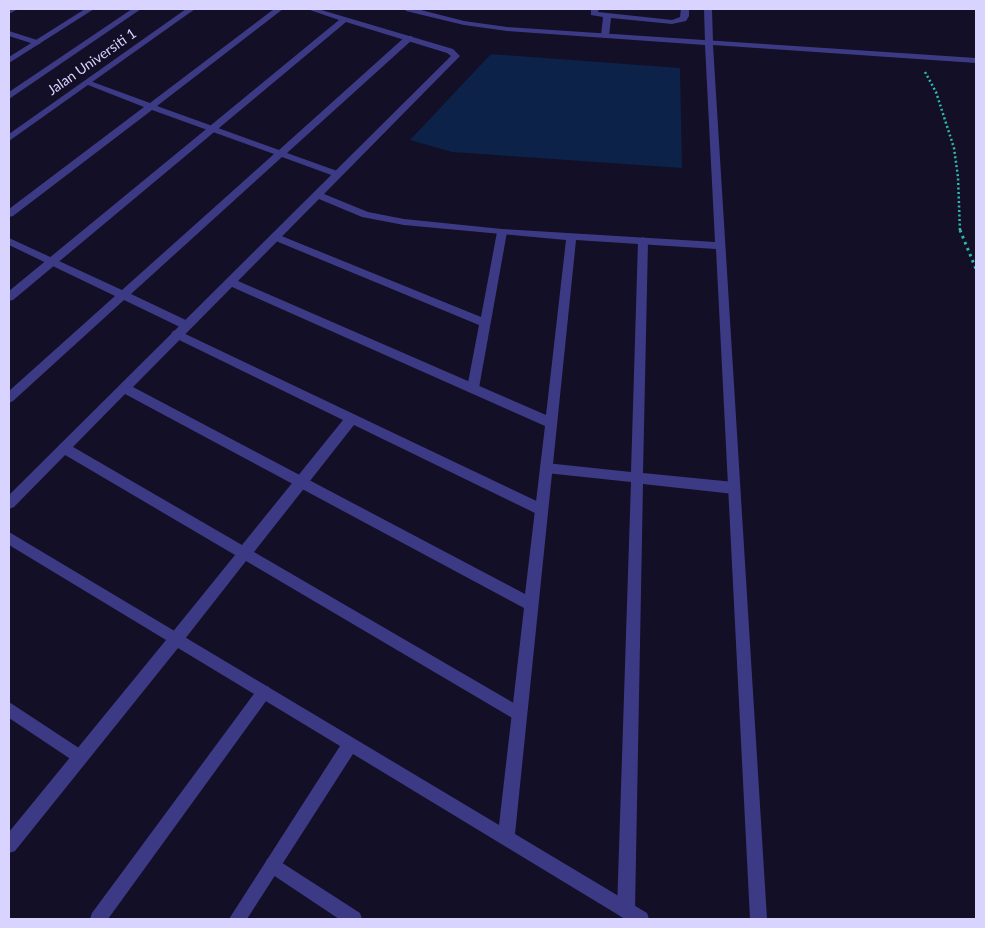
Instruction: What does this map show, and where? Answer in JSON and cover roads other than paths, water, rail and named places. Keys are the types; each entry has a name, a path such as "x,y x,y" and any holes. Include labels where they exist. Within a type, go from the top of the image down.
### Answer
{"street":[{"path":"9,12 14,9"},
{"path":"9,61 90,9"},
{"path":"9,96 137,9"},
{"name":"Jalan Universiti 1","path":"9,138 192,9"},
{"path":"9,214 279,9"},
{"path":"9,503 456,56 450,51 311,9"},
{"path":"409,9 464,23 507,29 976,60"},
{"path":"595,9 594,13 596,14 672,22 683,19 685,9"},
{"path":"708,9 759,919"},
{"path":"606,36 607,15"},
{"path":"9,297 344,19"},
{"path":"9,33 37,43"},
{"path":"9,398 409,38"},
{"path":"87,82 337,174"},
{"path":"317,195 366,215 412,223 502,232 720,246"},
{"path":"473,388 502,232"},
{"path":"275,237 485,323"},
{"path":"506,838 571,237"},
{"path":"9,241 123,295 182,330 352,418 542,510"},
{"path":"626,910 643,241"},
{"path":"230,282 551,423"},
{"path":"124,388 531,604"},
{"path":"9,845 352,418"},
{"path":"64,448 519,714"},
{"path":"546,468 734,488"},
{"path":"9,538 641,919"},
{"path":"98,919 264,692"},
{"path":"9,709 80,757"},
{"path":"237,919 351,744"},
{"path":"273,865 354,919"}],"water":[{"path":"491,54 680,68 682,168 452,152 410,140"}]}
